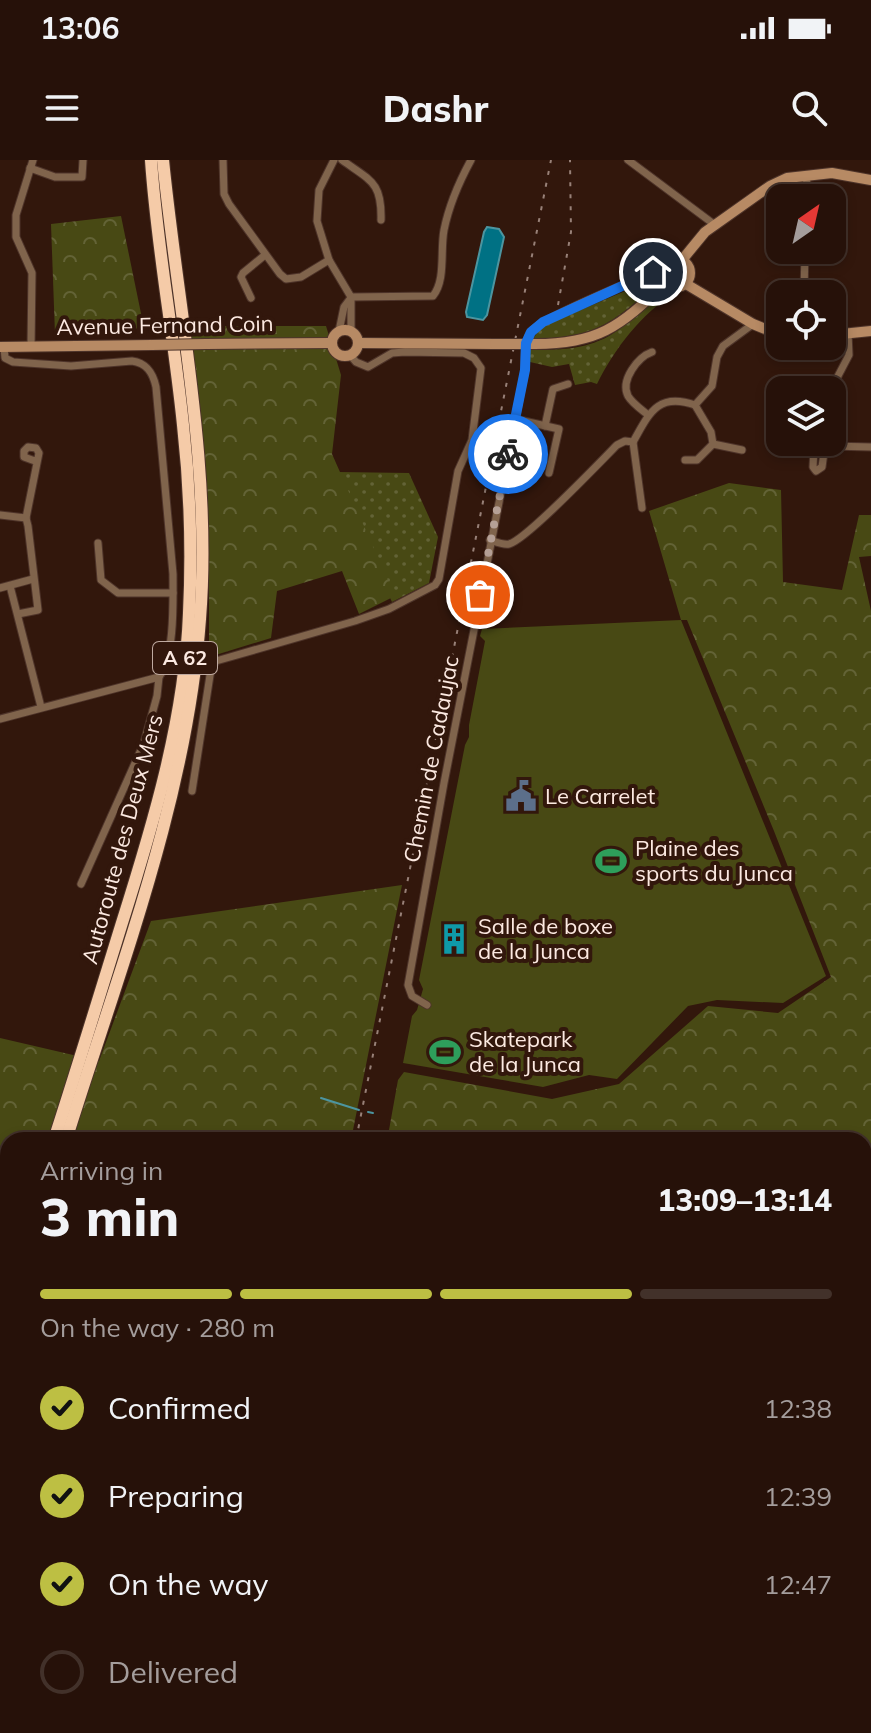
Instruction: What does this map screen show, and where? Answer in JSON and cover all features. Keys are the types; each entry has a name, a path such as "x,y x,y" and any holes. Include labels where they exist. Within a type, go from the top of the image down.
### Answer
{"highway":[{"name":"Autoroute des Deux Mers","path":"57,1132 138,873 167,762 181,688 189,616 190,555 184,428 151,160"},
{"name":"Autoroute des Deux Mers","path":"69,1132 149,875 179,762 194,687 201,616 200,491 163,160"}],"main road":[{"path":"682,260 697,239 770,186 787,178 841,174 871,180"},
{"path":"358,343 566,344 598,335 627,317 664,278 668,261 682,260"},
{"path":"682,260 691,271 686,284"},
{"path":"664,278 673,288 686,284 766,329"},
{"path":"345,331 357,336 358,343 350,355 339,355 331,343 333,335 345,331"},
{"path":"848,333 871,331"},
{"name":"Avenue Fernand Coin","path":"2,347 331,343"}],"street":[{"path":"31,346 32,273 16,237 16,215 32,164 55,177 82,177 83,160"},
{"path":"223,160 224,194 280,274 286,279 301,277 329,260"},
{"path":"334,160 319,190 317,206 319,231 329,260 351,297 345,331"},
{"path":"342,160 373,183 380,193 381,220"},
{"path":"351,297 433,296 439,288 444,228 458,185 471,160"},
{"path":"628,160 715,225"},
{"path":"807,175 807,184"},
{"path":"251,298 241,277 265,255"},
{"name":"Chemin de Cadaujac","path":"427,1005 412,996 408,985 490,540 525,370 526,343 534,328 653,272 664,278"},
{"path":"695,405 712,386 717,357 723,346 753,324"},
{"path":"838,376 849,358 848,333"},
{"path":"2,347 5,358 13,362 71,366 132,361 141,364 150,371 157,399 173,593 168,652 144,743 81,884"},
{"path":"192,791 211,669 216,661 378,613 435,585 439,579 458,471 472,440 482,379 480,366 472,357 460,353 395,352 368,367 359,364 350,355"},
{"path":"648,415 628,397 626,386 642,355 652,352"},
{"path":"545,426 553,389 568,384"},
{"path":"642,508 633,442 648,415 657,406 670,401 695,405"},
{"path":"685,460 697,460 713,444 711,432 695,405"},
{"path":"515,419 559,429 549,473"},
{"path":"490,540 512,543 564,499 617,445 625,441 633,442"},
{"path":"713,444 742,450"},
{"path":"846,445 871,447"},
{"path":"18,614 38,610 26,518 35,461"},
{"path":"0,515 26,518"},
{"path":"98,543 101,580 112,591 173,593"},
{"path":"0,588 33,579"},
{"path":"10,586 41,707"},
{"path":"0,719 159,677"}],"green space":[{"path":"121,216 144,328 55,334 51,224"},
{"path":"651,280 655,281 655,285 626,310 600,326 572,335 533,339 541,327"},
{"path":"676,292 651,311 630,333 597,384 575,385 569,364 552,367 530,362 530,350 571,348 600,341 658,297"},
{"path":"190,326 326,326 341,375 332,454 395,596 359,614 342,571 277,591 271,638 209,657 209,543 204,456"},
{"path":"337,472 409,473 438,537 429,583 392,602 333,477"},
{"path":"729,483 781,490 783,582 842,590 859,515 871,515 871,556 859,557 871,611 871,1132 389,1130 398,1080 404,1072 552,1099 619,1084 708,1006 778,1013 831,977 687,620 681,620 649,511"},
{"name":"Plaine des sports du Junca","path":"681,620 826,976 783,1003 717,1000 688,1006 617,1079 589,1075 543,1087 403,1063 412,1016 423,989 419,980 469,737 485,641 480,636 482,629"},
{"path":"402,885 353,1132 0,1132 0,1038 99,1061 151,921"}],"water":[{"path":"487,227 499,229 504,237 487,315 483,320 467,317 466,312"}],"waterway":[{"path":"321,1098 359,1110"},
{"path":"368,1112 373,1113"}],"railway":[{"path":"358,1132 551,160"},
{"path":"558,305 571,232 570,160"}],"way so far":[{"path":"480,595 508,454"}],"place":[{"name":"Le Carrelet","path":"521,796"},
{"name":"Plaine des sports du Junca","path":"611,861"},
{"name":"Salle de boxe de la Junca","path":"454,939"},
{"name":"Skatepark de la Junca","path":"445,1052"}],"route":[{"path":"508,454 525,370 526,343 534,328 653,272"}]}
